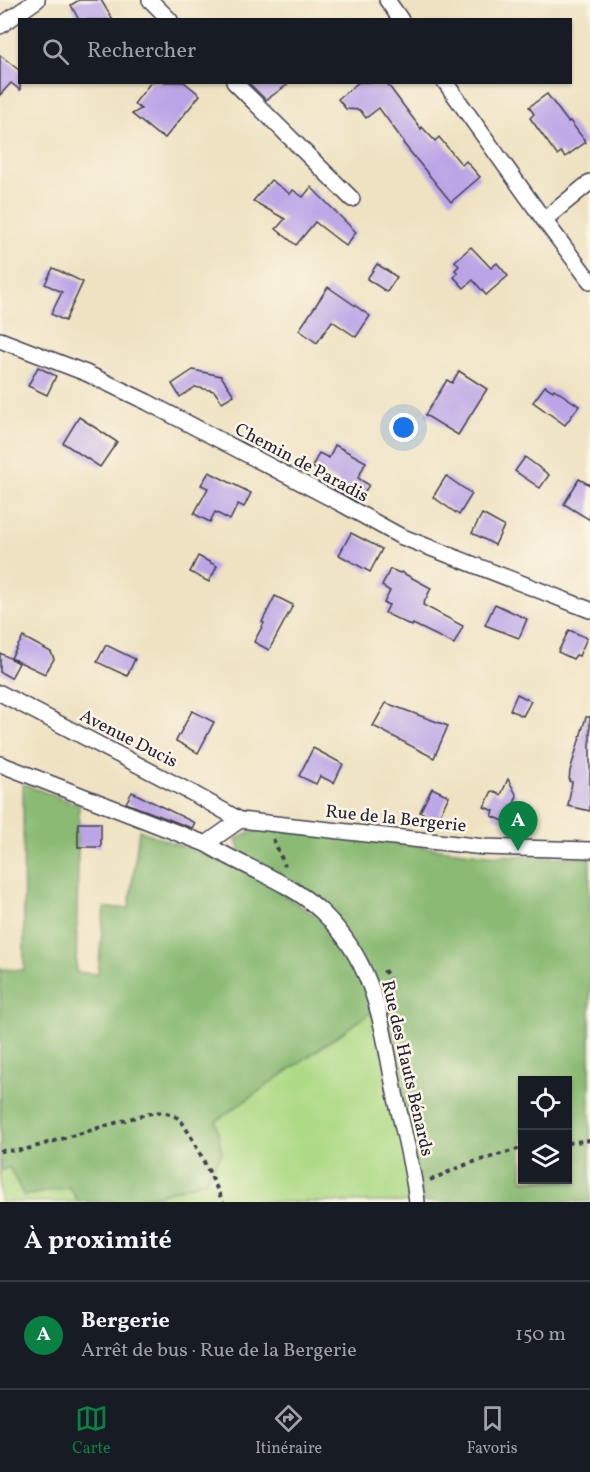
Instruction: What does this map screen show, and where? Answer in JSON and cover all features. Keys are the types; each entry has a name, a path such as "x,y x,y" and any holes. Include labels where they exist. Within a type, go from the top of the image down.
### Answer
{"street":[{"path":"0,26 37,0"},
{"path":"150,0 168,18"},
{"path":"387,0 400,18"},
{"path":"236,84 352,199"},
{"path":"446,84 590,281"},
{"path":"544,220 590,182"},
{"name":"Chemin de Paradis","path":"0,340 86,373 147,402 400,536 590,610"},
{"name":"Avenue Ducis","path":"0,693 240,820"},
{"name":"Rue des Hauts Bénards","path":"0,764 206,844 230,859 286,887 320,910 353,947 374,992 416,1195"},
{"path":"206,844 240,820"},
{"name":"Rue de la Bergerie","path":"240,820 484,847 590,850"}],"path":[{"path":"272,836 285,866"},
{"path":"0,1151 24,1150 146,1114 164,1112 179,1118 223,1202"},
{"path":"572,1142 590,1140"},
{"path":"416,1195 422,1184 470,1163 518,1149"}],"green space":[{"path":"23,784 79,805 76,972 98,974 104,908 129,908 139,830 247,871 312,914 326,907 240,852 236,839 247,833 270,828 489,855 590,858 590,1202 423,1202 372,1012 216,1121 222,1153 205,1181 134,1202 79,1202 69,1187 24,1196 9,1167 0,1171 0,969 24,970"},
{"path":"372,1011 423,1202 134,1202 205,1181 222,1153 215,1122"},
{"path":"9,1166 24,1196 69,1187 79,1202 0,1202 0,1171"}],"building":[{"path":"79,0 101,0 112,18 78,18 71,5"},
{"path":"0,55 18,69 20,90 11,83 0,95"},
{"path":"149,84 186,84 200,95 165,138 132,114 141,109 134,104"},
{"path":"250,84 288,84 266,100"},
{"path":"357,84 387,84 421,129 422,127 435,141 439,137 462,165 466,161 480,177 451,202 403,143 379,108 366,118 360,110 346,109 338,99"},
{"path":"547,94 586,142 565,157 561,152 557,155 530,118 534,114 529,107"},
{"path":"271,180 290,194 293,190 303,197 311,187 356,232 346,246 315,222 296,245 276,229 285,219 253,201"},
{"path":"471,247 491,268 497,263 508,276 486,295 473,280 464,288 454,277 458,273 455,270 459,266 455,261"},
{"path":"377,264 397,277 387,292 367,279"},
{"path":"53,268 83,282 65,321 51,314 62,292 45,284"},
{"path":"328,287 370,316 356,337 332,321 317,343 299,330"},
{"path":"38,367 56,376 47,395 28,386"},
{"path":"193,370 221,376 234,395 222,402 214,391 195,387 180,397 172,384"},
{"path":"459,371 487,389 458,435 425,415 447,380 452,383"},
{"path":"545,386 553,391 554,389 579,406 565,425 533,402"},
{"path":"79,417 117,442 100,467 63,443"},
{"path":"335,445 366,462 358,478 369,485 358,502 334,489 339,482 312,467 319,453 329,458"},
{"path":"525,457 549,475 540,488 515,471"},
{"path":"209,472 251,493 244,507 238,504 230,520 215,512 210,522 194,514 208,488 201,485"},
{"path":"446,476 472,494 459,515 433,497"},
{"path":"579,479 590,485 590,520 564,504"},
{"path":"482,514 504,526 495,545 472,533"},
{"path":"351,533 382,549 370,572 339,555"},
{"path":"198,556 217,566 209,582 190,572"},
{"path":"390,569 401,572 431,588 423,605 463,626 454,644 385,613 389,605 384,603 390,591 382,586"},
{"path":"275,596 293,605 269,650 254,642"},
{"path":"495,604 527,619 519,638 485,625"},
{"path":"569,630 587,638 579,656 576,655 573,659 558,652"},
{"path":"23,637 51,652 54,659 45,674 11,658"},
{"path":"106,645 135,659 127,676 97,662"},
{"path":"0,653 19,663 11,678 0,672"},
{"path":"517,694 531,701 523,716 510,710"},
{"path":"386,703 448,726 434,758 373,726"},
{"path":"192,711 214,722 198,753 176,741"},
{"path":"586,717 590,717 590,811 568,806 572,782 569,781 570,771"},
{"path":"313,748 343,764 334,783 320,776 316,784 299,776"},
{"path":"508,779 517,796 506,822 492,816 494,811 484,807 492,791 501,795"},
{"path":"432,788 449,796 437,820 420,812"},
{"path":"132,792 195,823 192,828 126,803"},
{"path":"78,823 101,823 101,847 78,847"}],"place":[{"name":"Bergerie","path":"518,851"}]}
